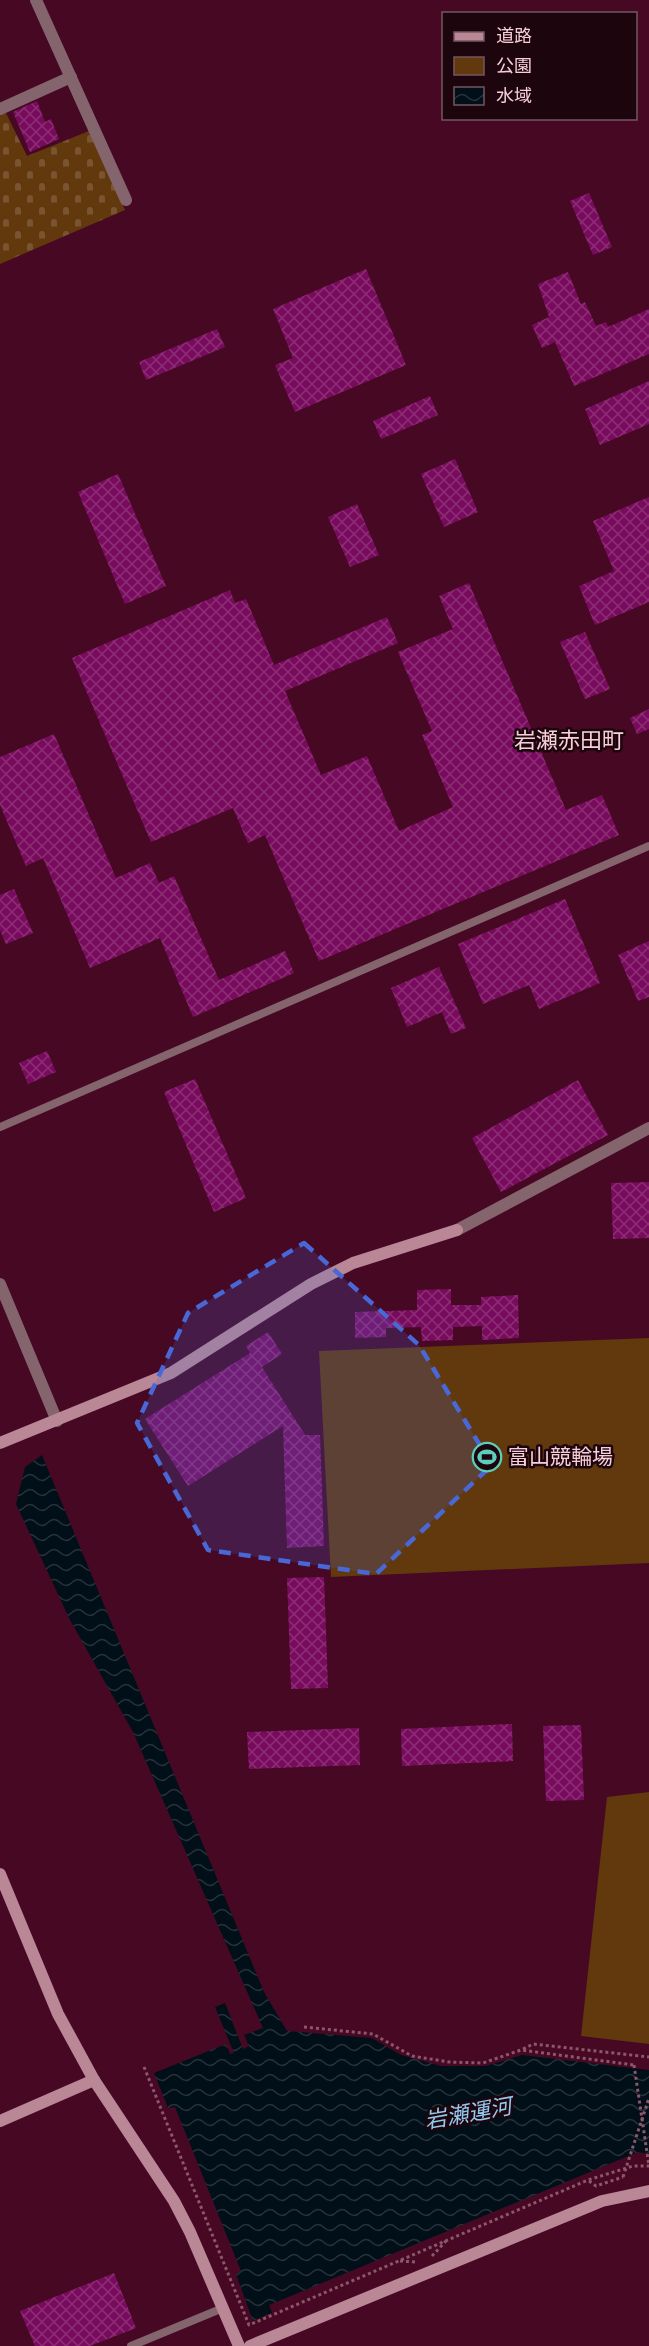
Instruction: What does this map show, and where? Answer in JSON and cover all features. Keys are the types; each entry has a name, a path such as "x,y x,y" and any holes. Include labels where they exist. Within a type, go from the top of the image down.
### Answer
{"street":[{"path":"36,0 126,201"},
{"path":"0,109 71,77"},
{"path":"0,1443 171,1373 311,1284 344,1267 457,1230 649,1128"},
{"path":"0,1284 57,1421"},
{"path":"0,1874 58,2014 93,2080 174,2201 190,2232 239,2346"},
{"path":"0,2121 93,2080"},
{"path":"250,2346 602,2201 649,2191"}],"lane":[{"path":"0,1128 649,846"},
{"path":"131,2346 223,2308"}],"path":[{"path":"304,2027 373,2034 412,2056 449,2062 483,2063 533,2044 649,2057"},
{"path":"144,2067 249,2325 588,2180 633,2166 649,2166 634,2065 521,2050"},
{"path":"588,2180 596,2186 623,2177 649,2098"},
{"path":"424,2259 431,2256 447,2240"},
{"path":"398,2261 418,2262"}],"highlighted area":[{"path":"304,1243 419,1345 492,1465 376,1574 208,1550 137,1423 188,1313"}],"green space":[{"path":"5,111 27,156 89,131 125,210 0,264 0,113"},
{"name":"富山競輪場","path":"649,1338 649,1563 331,1577 319,1351"},
{"path":"649,1792 649,2044 581,2036 607,1797"}],"water":[{"name":"岩瀬運河","path":"42,1455 264,1992 287,2031 372,2038 401,2055 441,2066 486,2066 522,2055 649,2070 649,2154 638,2152 269,2305 272,2313 253,2321 236,2274 241,2271 175,2107 168,2108 154,2073 226,2044 230,2054 234,2053 215,2007 225,2003 243,2049 249,2046 244,2035 263,2028 133,1732 69,1618 16,1504 25,1467"}],"building":[{"path":"37,101 45,122 51,119 59,139 30,152 13,112"},
{"path":"589,193 612,247 593,255 570,201"},
{"path":"366,269 406,365 295,412 275,365 293,358 273,309"},
{"path":"568,272 581,304 585,302 596,326 606,322 608,327 649,309 649,354 574,386 555,342 542,348 532,325 549,317 538,284"},
{"path":"217,329 225,347 146,380 139,362"},
{"path":"649,381 649,424 600,445 585,409"},
{"path":"430,396 438,415 381,439 373,421"},
{"path":"455,459 478,512 444,527 421,474"},
{"path":"118,474 166,586 125,604 78,492"},
{"path":"649,497 649,602 595,625 579,586 614,571 593,521"},
{"path":"357,504 379,555 350,567 328,517"},
{"path":"469,583 566,810 602,795 619,835 319,961 265,835 248,843 233,808 151,842 72,658 230,590 235,603 246,599 274,665 387,617 398,643 285,691 321,775 367,756 399,831 453,807 422,735 432,731 398,652 453,629 439,596"},
{"path":"585,632 610,689 585,699 560,642"},
{"path":"649,709 649,729 637,734 630,718"},
{"path":"54,734 116,878 150,863 159,883 174,876 219,980 285,951 294,973 193,1017 160,938 90,968 43,858 26,866 0,805 0,757"},
{"path":"14,889 33,933 6,944 0,930 0,895"},
{"path":"565,899 600,983 539,1009 529,985 483,1004 458,944"},
{"path":"649,941 649,997 638,1001 618,955"},
{"path":"439,967 466,1028 451,1034 442,1012 407,1027 391,988"},
{"path":"47,1051 56,1072 28,1084 19,1063"},
{"path":"195,1079 246,1198 214,1212 164,1092"},
{"path":"578,1080 608,1135 501,1192 472,1138"},
{"path":"649,1182 649,1238 613,1239 611,1183"},
{"path":"451,1289 451,1305 481,1305 481,1297 518,1295 519,1338 482,1340 482,1326 453,1327 453,1340 422,1341 421,1327 386,1328 386,1337 355,1338 355,1312 417,1310 417,1290"},
{"path":"268,1332 282,1354 262,1367 305,1435 320,1435 324,1546 287,1548 283,1426 188,1486 145,1419 250,1353 246,1346"},
{"path":"324,1577 328,1688 291,1689 287,1578"},
{"path":"512,1724 513,1761 402,1766 401,1729"},
{"path":"581,1725 584,1800 546,1801 543,1726"},
{"path":"359,1728 360,1765 249,1769 247,1732"},
{"path":"114,2273 136,2328 90,2346 35,2346 20,2311"}],"place":[{"name":"富山競輪場","path":"487,1457"}],"district":[{"name":"岩瀬赤田町","path":"569,740"}]}
